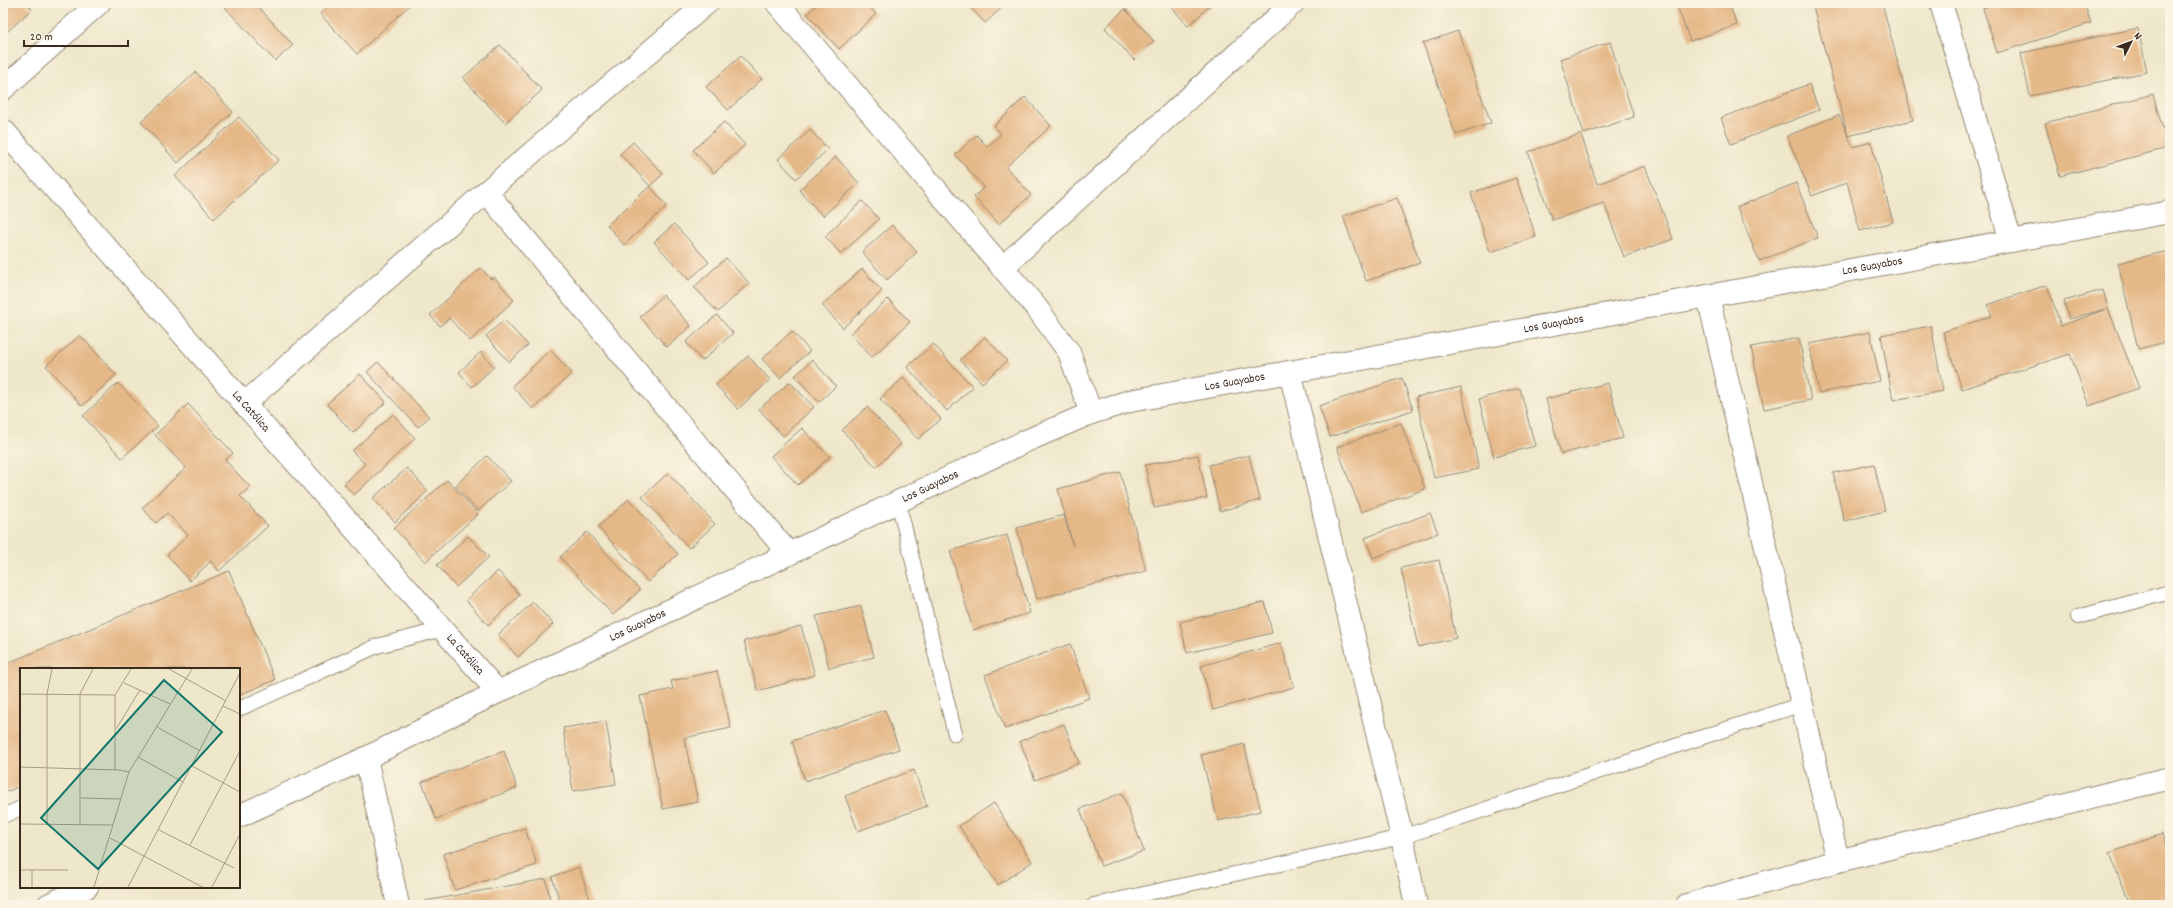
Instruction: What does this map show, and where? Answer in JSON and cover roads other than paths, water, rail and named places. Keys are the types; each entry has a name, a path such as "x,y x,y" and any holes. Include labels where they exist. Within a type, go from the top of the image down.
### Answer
{"street":[{"path":"3,89 99,3"},
{"path":"244,404 486,192 708,3"},
{"path":"777,3 1036,307 1069,352 1091,413"},
{"path":"1002,268 1293,3"},
{"path":"1941,3 2011,241"},
{"name":"La Católica","path":"3,130 498,692"},
{"path":"486,192 789,554"},
{"name":"Los Guayabos","path":"240,816 366,758 498,692 898,501 1026,441 1091,413 1130,401 2170,212"},
{"path":"1708,296 1838,862"},
{"path":"1290,372 1402,837 1416,905"},
{"path":"366,758 398,905"},
{"path":"1687,905 1838,862 2170,778"},
{"path":"48,905 85,888"}],"lane":[{"path":"898,501 955,734"},
{"path":"2078,617 2170,592"},
{"path":"240,709 377,646 443,629"},
{"path":"1094,905 1402,837 1802,704"},
{"path":"3,816 20,808"}]}
